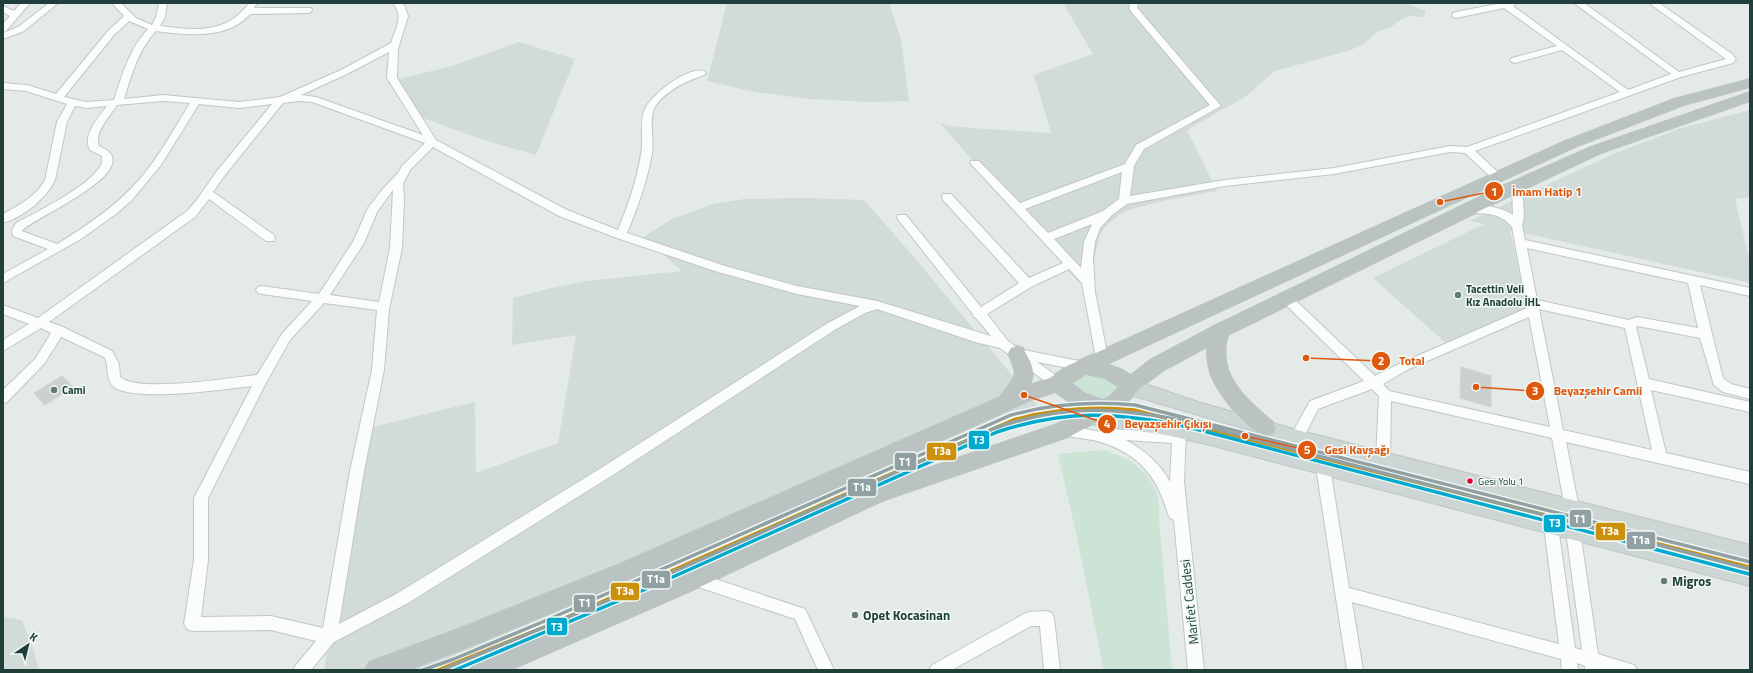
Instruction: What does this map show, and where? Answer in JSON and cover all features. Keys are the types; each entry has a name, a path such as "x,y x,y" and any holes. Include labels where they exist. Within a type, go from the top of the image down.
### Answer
{"highway":[{"path":"377,670 458,640 630,570 1007,402 1057,383 1074,371 1570,144 1679,102 1750,83"},
{"path":"482,670 694,579 876,494 1095,420 1122,398 1132,385 1158,365 1286,298 1517,186 1596,150 1750,96"},
{"path":"1220,332 1217,337 1215,351 1219,373 1236,400 1266,428"},
{"path":"1007,402 1024,378 1025,370 1011,348"},
{"path":"1085,366 1114,374 1132,385"},
{"path":"1057,383 1078,399 1095,420"}],"main road":[{"path":"1132,385 1198,409 1297,437 1750,554"},
{"path":"1095,420 1179,435 1323,467 1745,577"}],"street":[{"path":"3,29 26,3"},
{"path":"3,36 21,29 54,3"},
{"path":"116,3 128,17 141,24 154,28 212,31 228,37"},
{"path":"58,248 17,233 17,230 20,226 78,193 101,172 107,163 107,156 94,148 92,140 94,133 116,103 129,69 140,46 163,14 163,3"},
{"path":"212,31 232,24 248,11 253,3"},
{"path":"397,3 401,7 404,16 395,45 392,78 432,142"},
{"path":"1124,201 1128,166 1132,156 1140,147 1216,106 1136,12 1133,8 1134,3"},
{"path":"1456,15 1516,3"},
{"path":"1578,3 1678,75"},
{"path":"1102,358 1088,282 1087,261 1090,242 1096,227 1108,213 1124,201 1209,186 1334,171 1450,149 1468,150 1678,75 1730,61 1731,59 1729,56 1653,3"},
{"path":"1506,5 1627,94"},
{"path":"3,8 16,15"},
{"path":"248,11 308,10"},
{"path":"58,98 111,33 128,17"},
{"path":"3,346 40,322 185,219 196,209 221,173 280,101 344,72 395,45"},
{"path":"1515,60 1563,47"},
{"path":"621,235 634,202 645,164 648,144 646,120 648,112 652,104 666,90 686,78 701,73"},
{"path":"3,86 17,86 58,98 72,104 86,105 163,98 239,105 304,98 313,99 432,142 563,213 700,263 797,290 877,305 1011,348 1085,366"},
{"path":"3,279 58,248 102,219 136,190 148,176 196,100"},
{"path":"3,219 34,199 46,188 50,180 62,122 72,104"},
{"path":"329,637 271,622 192,624 201,560 201,498 261,380 286,337 322,298 358,243 372,211 386,192 401,176 406,168 432,142"},
{"path":"1468,150 1497,177"},
{"path":"975,163 1088,282"},
{"path":"1018,208 1128,166"},
{"path":"329,637 357,471 378,370 384,306 396,248 399,200 398,184 401,176"},
{"path":"1517,186 1516,193 1519,219 1517,226"},
{"path":"207,193 270,238"},
{"path":"947,197 1027,284"},
{"path":"1469,209 1497,212 1510,217 1517,226 1572,508"},
{"path":"1046,238 1108,213"},
{"path":"902,218 978,314 1011,348 1057,383"},
{"path":"1521,243 1750,292"},
{"path":"978,314 1027,284 1071,264"},
{"path":"1693,280 1705,334 1718,381 1727,388 1750,394"},
{"path":"262,290 384,306"},
{"path":"1286,298 1385,395 1750,478"},
{"path":"301,670 329,637 402,598 624,460 832,326 861,310 877,305"},
{"path":"1297,437 1314,405 1374,383 1405,366 1533,306 1630,325 1637,321 1705,334"},
{"path":"3,309 59,330 107,354 114,366 114,380 127,388 174,390 261,380"},
{"path":"1630,325 1660,457"},
{"path":"3,398 40,362 59,330"},
{"path":"1643,382 1750,407"},
{"path":"1383,459 1385,395"},
{"path":"1095,420 1124,444 1137,452 1154,468 1166,488 1182,534"},
{"path":"1179,435 1177,478 1182,534"},
{"path":"1323,467 1355,670"},
{"path":"1551,526 1570,670"},
{"path":"1573,531 1593,665"},
{"name":"Marifet Caddesi","path":"1182,534 1196,670"},
{"path":"694,579 800,614 826,670"},
{"path":"1343,593 1568,654 1593,665 1630,670"},
{"path":"937,670 1029,618 1038,617 1047,618 1052,670"}],"shaded area":[{"path":"727,3 889,3 901,40 909,101 869,102 809,99 755,92 707,81"},
{"path":"1063,3 1405,3 1426,11 1424,17 1412,16 1403,18 1391,27 1377,32 1365,43 1351,50 1275,71 1245,97 1187,130 1217,191 1162,201 1132,209 1119,215 1105,227 1099,237 1090,280 1078,282 940,123 948,126 1051,133 1034,75 1093,54"},
{"path":"519,42 575,59 536,155 484,140 420,117 399,98 390,81 452,66"},
{"path":"1750,110 1750,197 1735,199 1750,263 1750,283 1510,230 1529,311 1448,345 1373,278 1484,224 1469,221 1611,155 1678,129"},
{"path":"804,198 864,200 915,258 1044,414 983,435 923,460 867,487 586,612 433,670 324,670 362,432 373,427 475,402 476,473 558,443 576,335 512,345 513,298 551,288 587,281 682,271 643,237 672,219 713,204 744,199"},
{"path":"3,617 22,620 33,648 39,670 3,670"}],"green space":[{"path":"1093,374 1101,375 1122,388 1106,403 1076,392 1070,382 1076,378"},
{"path":"1103,450 1126,459 1136,466 1152,483 1157,493 1172,670 1104,670 1058,454"}],"building":[{"path":"1461,367 1491,376 1491,407 1460,398"},
{"name":"Cami","path":"62,376 73,387 45,405 34,393"}],"transit line":[{"name":"T1","path":"423,670 454,659 547,620 1011,415 1057,405 1088,403 1135,405 1750,562"},
{"name":"T3a","path":"438,670 549,625 1013,420 1058,410 1088,408 1134,410 1749,567"},
{"name":"T1a","path":"442,670 635,589 995,428 1043,414 1067,411 1115,410 1189,422 1750,569"},
{"name":"T3","path":"455,670 637,593 997,432 1021,424 1068,415 1115,415 1188,427 1749,574"}],"place":[{"name":"İmam Hatip 1","path":"1440,202"},
{"name":"Tacettin Veli Kız Anadolu İHL","path":"1458,295"},
{"name":"Total","path":"1306,358"},
{"name":"Beyazşehir Camii","path":"1476,387"},
{"name":"Cami","path":"54,390"},
{"name":"Beyazşehir Çıkışı","path":"1024,395"},
{"name":"Gesi Kavşağı","path":"1245,436"},
{"name":"Gesi Yolu 1","path":"1470,481"},
{"name":"Migros","path":"1664,581"},
{"name":"Opet Kocasinan","path":"855,615"}]}
